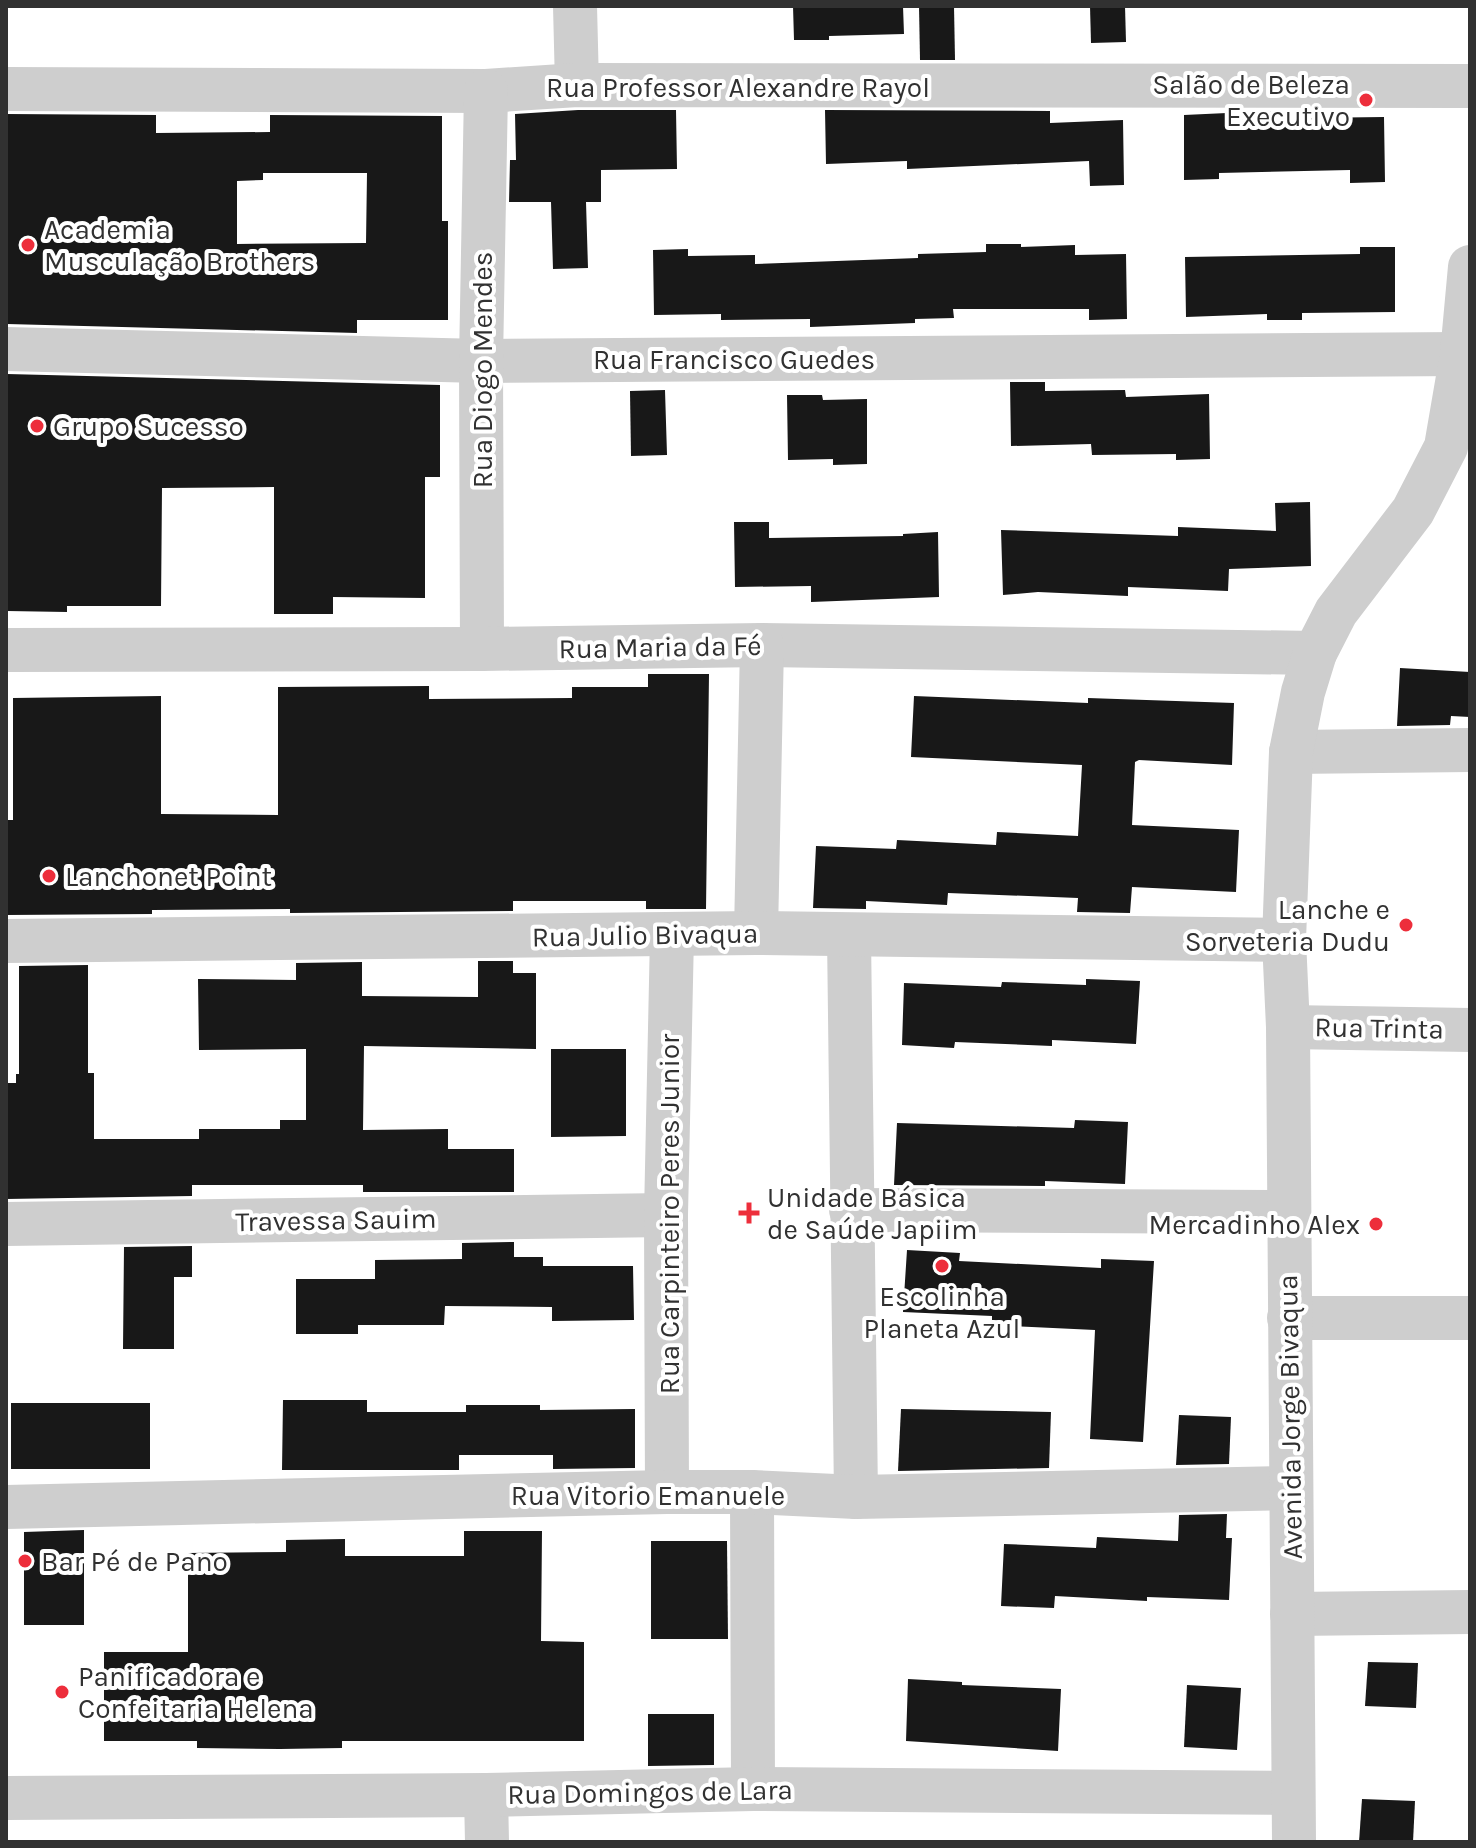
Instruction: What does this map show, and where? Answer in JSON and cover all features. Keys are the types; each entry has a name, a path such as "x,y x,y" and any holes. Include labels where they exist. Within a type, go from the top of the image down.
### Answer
{"street":[{"path":"575,6 577,85"},
{"name":"Rua Professor Alexandre Rayol","path":"6,89 486,91 577,85 1470,86"},
{"name":"Rua Diogo Mendes","path":"482,649 481,361 486,91"},
{"name":"Avenida Jorge Bivaqua","path":"1294,1842 1288,1027 1284,940 1291,752 1315,653 1336,612 1458,448 1470,267"},
{"name":"Rua Francisco Guedes","path":"6,349 481,361 1462,354"},
{"path":"756,933 762,645"},
{"name":"Rua Maria da Fé","path":"6,650 762,645 1315,653"},
{"path":"1291,752 1470,750"},
{"name":"Rua Julio Bivaqua","path":"6,941 756,933 1284,940"},
{"name":"Rua Carpinteiro Peres Junior","path":"667,1492 666,1215 672,935"},
{"path":"849,935 856,1497"},
{"name":"Rua Trinta","path":"1288,1027 1470,1030"},
{"path":"851,1210 1288,1212"},
{"name":"Travessa Sauim","path":"6,1224 666,1215"},
{"path":"1289,1318 1470,1318"},
{"name":"Rua Vitorio Emanuele","path":"6,1507 667,1492 856,1497 1290,1488"},
{"path":"752,1492 753,1789"},
{"path":"1292,1614 1470,1612"},
{"name":"Rua Domingos de Lara","path":"6,1798 486,1795 753,1789 1293,1793"},
{"path":"486,1795 487,1842"}],"building":[{"path":"793,6 903,6 904,34 794,40"},
{"path":"919,6 954,6 955,60 920,60"},
{"path":"1090,6 1125,6 1126,42 1091,43"},
{"path":"578,110 676,110 677,169 601,170 601,202 586,202 588,268 553,269 551,202 509,202 510,160 516,160 515,114"},
{"path":"825,110 1050,111 1050,123 1123,120 1124,185 1090,186 1089,161 907,169 907,161 826,164"},
{"path":"1305,111 1306,118 1384,117 1385,182 1350,183 1350,170 1219,173 1219,179 1184,180 1184,115"},
{"path":"6,114 156,115 156,133 270,132 270,115 442,116 442,221 448,221 448,320 357,320 357,333 7,324","holes":["263,173 367,173 366,243 237,244 237,181 263,180"]},
{"path":"986,244 1021,244 1021,247 1075,245 1075,255 1126,254 1127,319 1089,320 1089,309 953,309 954,318 915,319 915,323 810,327 810,319 721,320 721,314 654,315 653,250 688,249 688,256 755,255 755,264 918,258 918,254 986,252"},
{"path":"1360,247 1395,247 1395,312 1302,313 1302,320 1267,320 1267,314 1186,317 1185,257 1360,254"},
{"path":"7,374 440,385 440,477 425,477 425,598 333,597 333,614 274,614 274,487 162,488 161,606 67,606 67,612 7,611"},
{"path":"1010,382 1045,382 1045,391 1125,390 1126,397 1209,394 1210,459 1176,460 1176,454 1092,455 1091,444 1011,446"},
{"path":"665,390 667,455 631,456 630,391"},
{"path":"787,395 822,395 823,400 867,399 867,464 833,465 833,459 788,460"},
{"path":"1310,502 1311,566 1229,569 1228,591 1128,587 1128,596 1038,592 1003,595 1001,530 1178,536 1178,527 1276,531 1275,503"},
{"path":"734,522 769,522 769,538 903,536 938,532 939,597 811,602 811,586 735,587"},
{"path":"1400,668 1470,672 1470,717 1451,716 1450,725 1397,726"},
{"path":"648,674 709,674 706,909 646,909 646,901 513,901 513,911 290,913 290,909 152,910 152,914 6,915 6,820 13,820 13,698 161,696 161,814 278,815 278,687 429,686 429,699 572,698 572,687 648,687"},
{"path":"914,696 1088,703 1088,698 1234,703 1232,765 1135,762 1132,825 1239,830 1236,892 1132,887 1130,913 1077,912 1078,898 948,893 947,905 866,901 866,909 813,908 816,846 896,849 897,840 996,845 997,832 1078,836 1082,765 911,757"},
{"path":"478,961 513,961 513,973 536,973 536,1049 364,1046 363,1130 448,1129 448,1149 514,1149 514,1192 363,1192 363,1185 192,1185 192,1196 6,1199 6,1083 16,1083 16,1074 19,1074 19,966 88,965 88,1073 94,1073 94,1139 199,1139 199,1129 280,1129 280,1120 306,1120 306,1049 199,1050 198,979 296,980 296,963 362,962 362,996 478,997"},
{"path":"1086,979 1140,981 1136,1044 1052,1040 1052,1046 955,1042 954,1048 902,1045 904,983 1001,987 1002,982 1086,985"},
{"path":"551,1049 626,1049 626,1136 551,1137"},
{"path":"1075,1120 1128,1122 1125,1184 1045,1181 1045,1186 894,1185 897,1123 1074,1128"},
{"path":"514,1242 514,1257 543,1257 543,1266 633,1266 634,1320 552,1321 552,1307 445,1306 444,1325 358,1325 358,1334 296,1334 296,1279 375,1279 375,1260 462,1259 462,1243"},
{"path":"192,1246 192,1277 174,1277 174,1349 123,1349 124,1247"},
{"path":"907,1250 960,1253 959,1261 1101,1268 1101,1259 1154,1261 1143,1442 1090,1439 1095,1330 992,1325 992,1316 903,1312"},
{"path":"283,1400 367,1400 367,1412 466,1412 466,1405 540,1405 540,1410 635,1409 635,1468 553,1469 553,1455 459,1455 459,1470 282,1470"},
{"path":"11,1403 150,1403 150,1469 11,1469"},
{"path":"901,1409 1051,1412 1049,1468 898,1471"},
{"path":"1179,1415 1231,1417 1229,1464 1176,1465"},
{"path":"1227,1514 1226,1538 1232,1538 1229,1600 1147,1597 1147,1601 1055,1596 1054,1608 1001,1606 1004,1544 1096,1548 1097,1537 1178,1541 1179,1515"},
{"path":"84,1530 84,1625 24,1625 24,1532"},
{"path":"464,1531 542,1531 541,1641 584,1642 584,1741 342,1741 342,1748 280,1749 197,1748 197,1741 104,1741 104,1652 188,1652 188,1553 286,1552 286,1540 345,1539 345,1556 464,1556"},
{"path":"651,1541 727,1541 728,1639 651,1639"},
{"path":"1368,1662 1418,1663 1416,1708 1365,1706"},
{"path":"908,1679 962,1682 962,1685 1061,1689 1058,1751 906,1741"},
{"path":"1187,1685 1241,1688 1237,1750 1184,1747"},
{"path":"648,1714 714,1714 714,1765 648,1766"},
{"path":"1362,1799 1415,1801 1413,1842 1359,1842"}],"place":[{"name":"Salão de Beleza Executivo","path":"1366,100"},
{"name":"Academia Musculação Brothers","path":"28,245"},
{"name":"Grupo Sucesso","path":"37,426"},
{"name":"Lanchonet Point","path":"49,876"},
{"name":"Lanche e Sorveteria Dudu","path":"1406,925"},
{"name":"Unidade Básica de Saúde Japiim","path":"749,1213"},
{"name":"Mercadinho Alex","path":"1376,1224"},
{"name":"Escolinha Planeta Azul","path":"942,1266"},
{"name":"Bar Pé de Pano","path":"25,1561"},
{"name":"Panificadora e Confeitaria Helena","path":"62,1692"}]}
